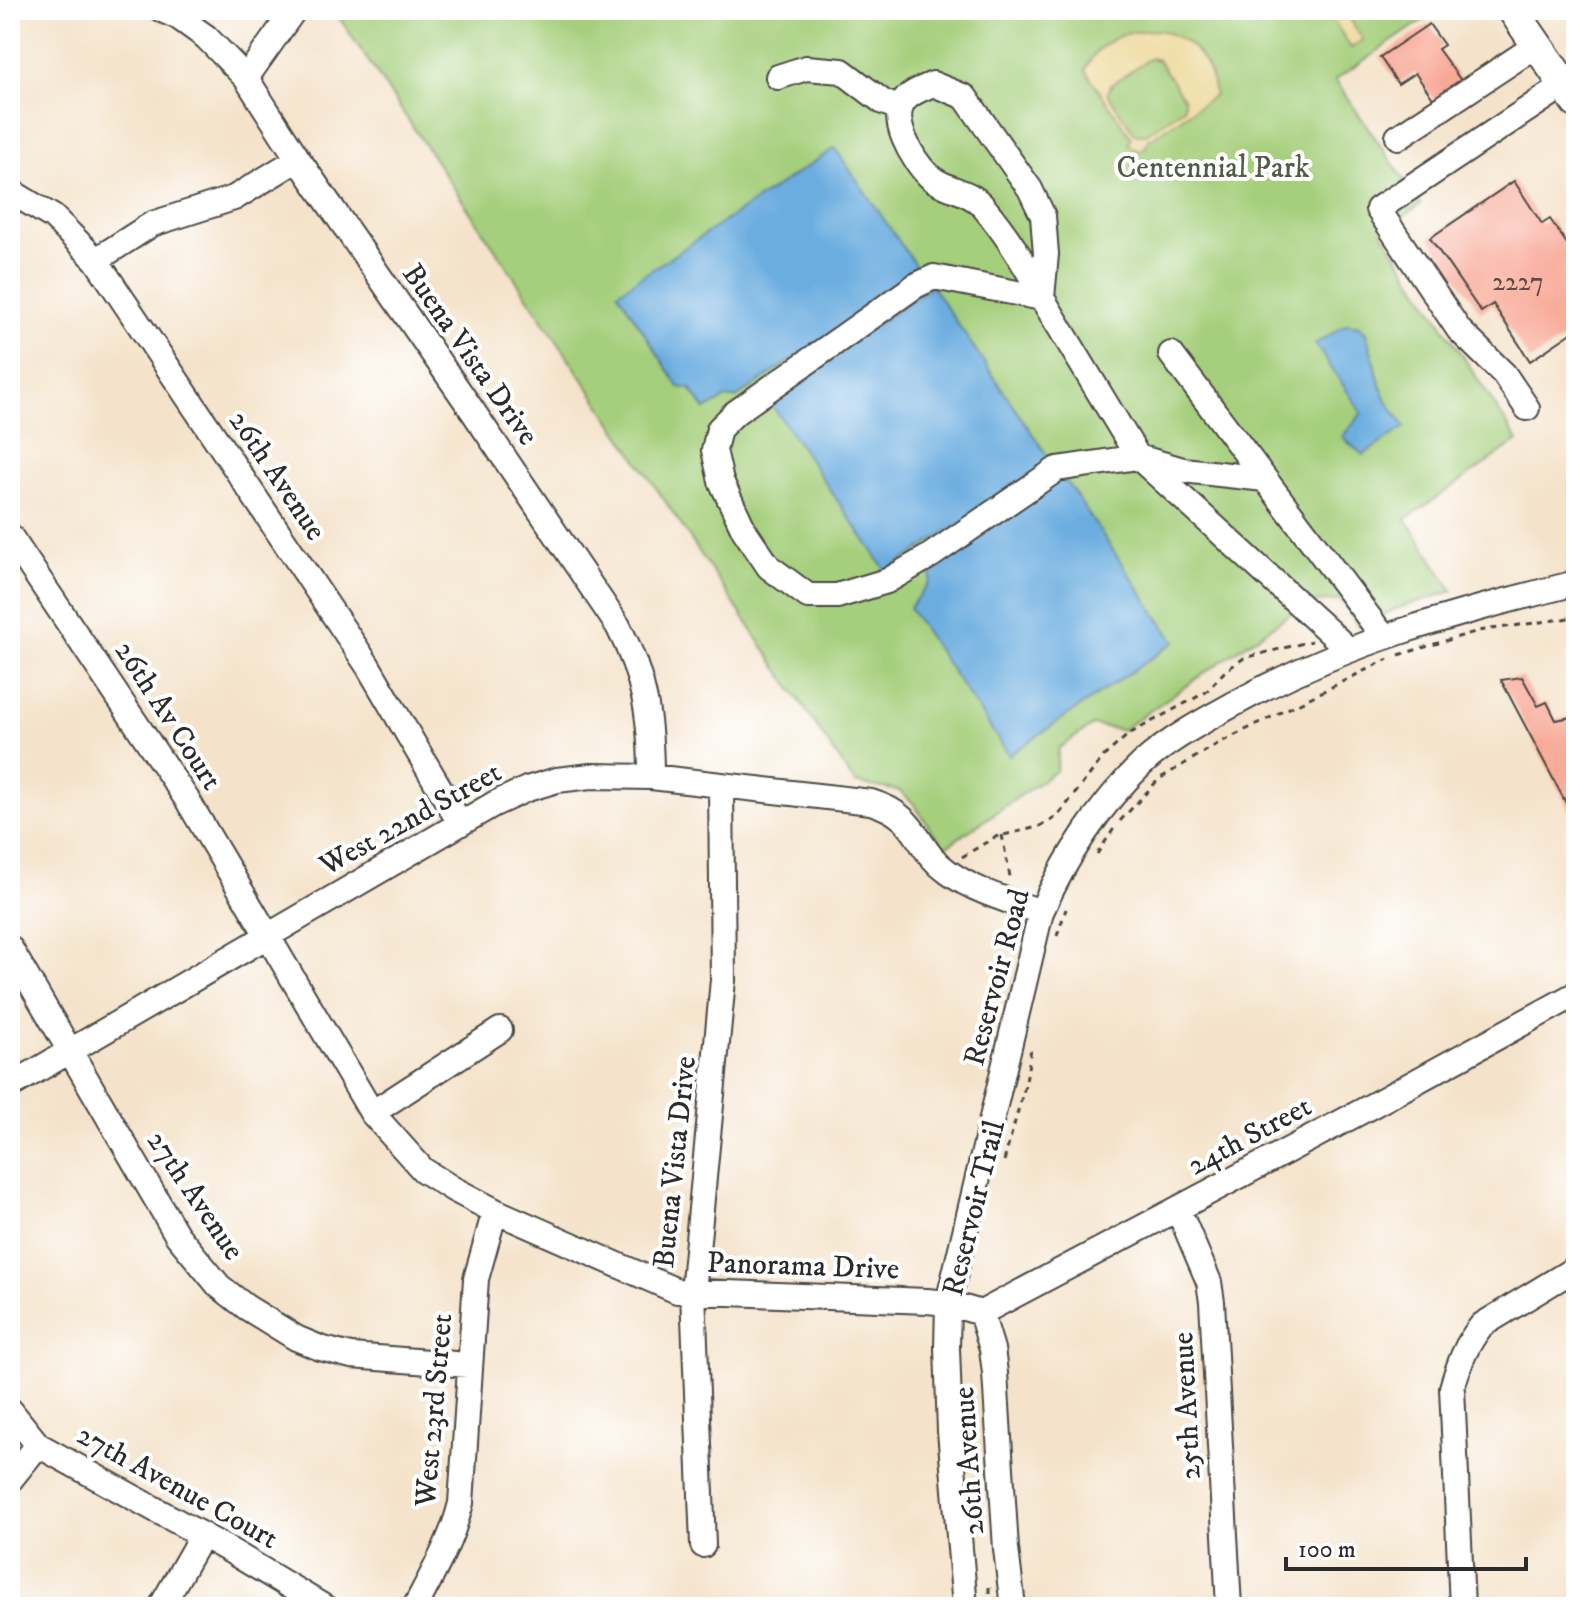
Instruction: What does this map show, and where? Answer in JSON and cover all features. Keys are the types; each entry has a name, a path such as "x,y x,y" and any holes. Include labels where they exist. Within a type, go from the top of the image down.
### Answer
{"main road":[{"path":"1513,10 1570,94"}],"street":[{"name":"Buena Vista Drive","path":"162,10 178,17 206,37 246,78 298,159 618,626 633,654 646,695 651,777"},
{"path":"246,78 294,10"},
{"path":"1398,137 1537,45"},
{"path":"778,77 806,68 842,71 883,102 899,108"},
{"path":"1042,298 1046,254 1043,216 1030,189 965,97 933,84 906,98 899,108 898,118 904,139 929,176 967,193 981,204 1031,273 1042,298 1138,457 1348,649"},
{"path":"1527,408 1504,374 1459,330 1378,209 1570,94"},
{"path":"96,260 152,224 234,198 298,159"},
{"name":"26th Avenue","path":"10,191 53,217 96,260 368,666 460,823"},
{"path":"1042,298 934,277 915,286 735,413 719,429 714,450 721,481 744,530 769,567 808,596 837,596 887,581 930,556 1057,469 1138,457 1183,470 1265,479"},
{"path":"1171,354 1383,636"},
{"name":"26th Av Court","path":"10,536 188,801 268,935"},
{"name":"Reservoir Road","path":"965,1607 950,1431 948,1303 1041,912 1055,881 1078,843 1115,793 1144,762 1189,729 1279,679 1348,649 1438,618 1576,583"},
{"name":"West 22nd Street","path":"10,1086 460,823 527,789 557,780 591,776 651,777 871,802 892,808 905,819 945,870 1004,899 1041,912"},
{"name":"Buena Vista Drive","path":"703,1545 693,1292 723,980 721,786"},
{"name":"Panorama Drive","path":"268,935 372,1113 423,1170 495,1211 677,1291 948,1303"},
{"name":"27th Avenue","path":"10,948 177,1235 219,1286 271,1322 320,1348 351,1356 468,1365"},
{"name":"24th Street","path":"981,1313 1576,994"},
{"path":"372,1113 500,1030"},
{"name":"25th Avenue","path":"1178,1209 1209,1282 1212,1302 1229,1607"},
{"name":"West 23rd Street","path":"415,1607 440,1562 457,1522 461,1503 476,1279 495,1211"},
{"path":"1462,1607 1452,1388 1460,1360 1472,1336 1482,1325 1576,1268"},
{"path":"948,1303 981,1313"},
{"name":"26th Avenue","path":"981,1313 992,1349 995,1373 1013,1607"},
{"name":"27th Avenue Court","path":"10,1410 38,1445 202,1535 324,1607"},
{"path":"10,1480 38,1445"},
{"path":"161,1607 202,1535"}],"path":[{"path":"911,10 917,18"},
{"path":"1094,858 1117,824 1159,779 1272,715 1393,656 1478,631 1576,617"},
{"path":"1002,835 1012,884 1004,899"},
{"path":"1054,946 1066,907"},
{"name":"Reservoir Trail","path":"1002,1167 1026,1082 1032,1040"},
{"path":"970,1400 982,1495"},
{"path":"989,1583 989,1607"}],"green space":[{"name":"Centennial Park","path":"334,10 1438,10 1335,80 1421,204 1382,232 1518,441 1406,519 1453,591 1398,608 1359,626 1340,600 1306,603 1122,730 1093,725 1059,748 1056,771 944,848 913,803 900,791 855,783","holes":["690,389 726,398 705,410"]}],"sand":[{"path":"1327,10 1344,10 1363,40 1351,48"},
{"path":"1159,30 1181,39 1198,53 1209,72 1215,95 1149,140 1145,148 1138,151 1129,144 1131,137 1085,70 1098,50 1115,38","holes":["1150,58 1158,60 1184,99 1184,108 1146,134 1135,134 1107,93 1111,85"]}],"water":[{"path":"835,148 920,272 736,398 726,398 705,410 691,389 679,387 618,292"},
{"path":"932,286 1053,464 886,571 767,398"},
{"path":"1347,324 1360,326 1366,333 1384,396 1405,427 1363,455 1342,437 1362,413 1315,344"},
{"path":"1062,475 1175,642 1009,755 909,608 930,582 933,563"}],"building":[{"path":"1429,24 1444,45 1438,49 1462,82 1434,100 1415,73 1398,84 1380,57"},
{"path":"1514,181 1542,224 1550,219 1576,257 1576,330 1530,361 1493,304 1481,312 1430,238"},
{"path":"1522,677 1538,706 1547,702 1556,720 1576,716 1576,822 1501,680"},
{"path":"1576,682 1576,703 1575,703 1571,683"}]}
